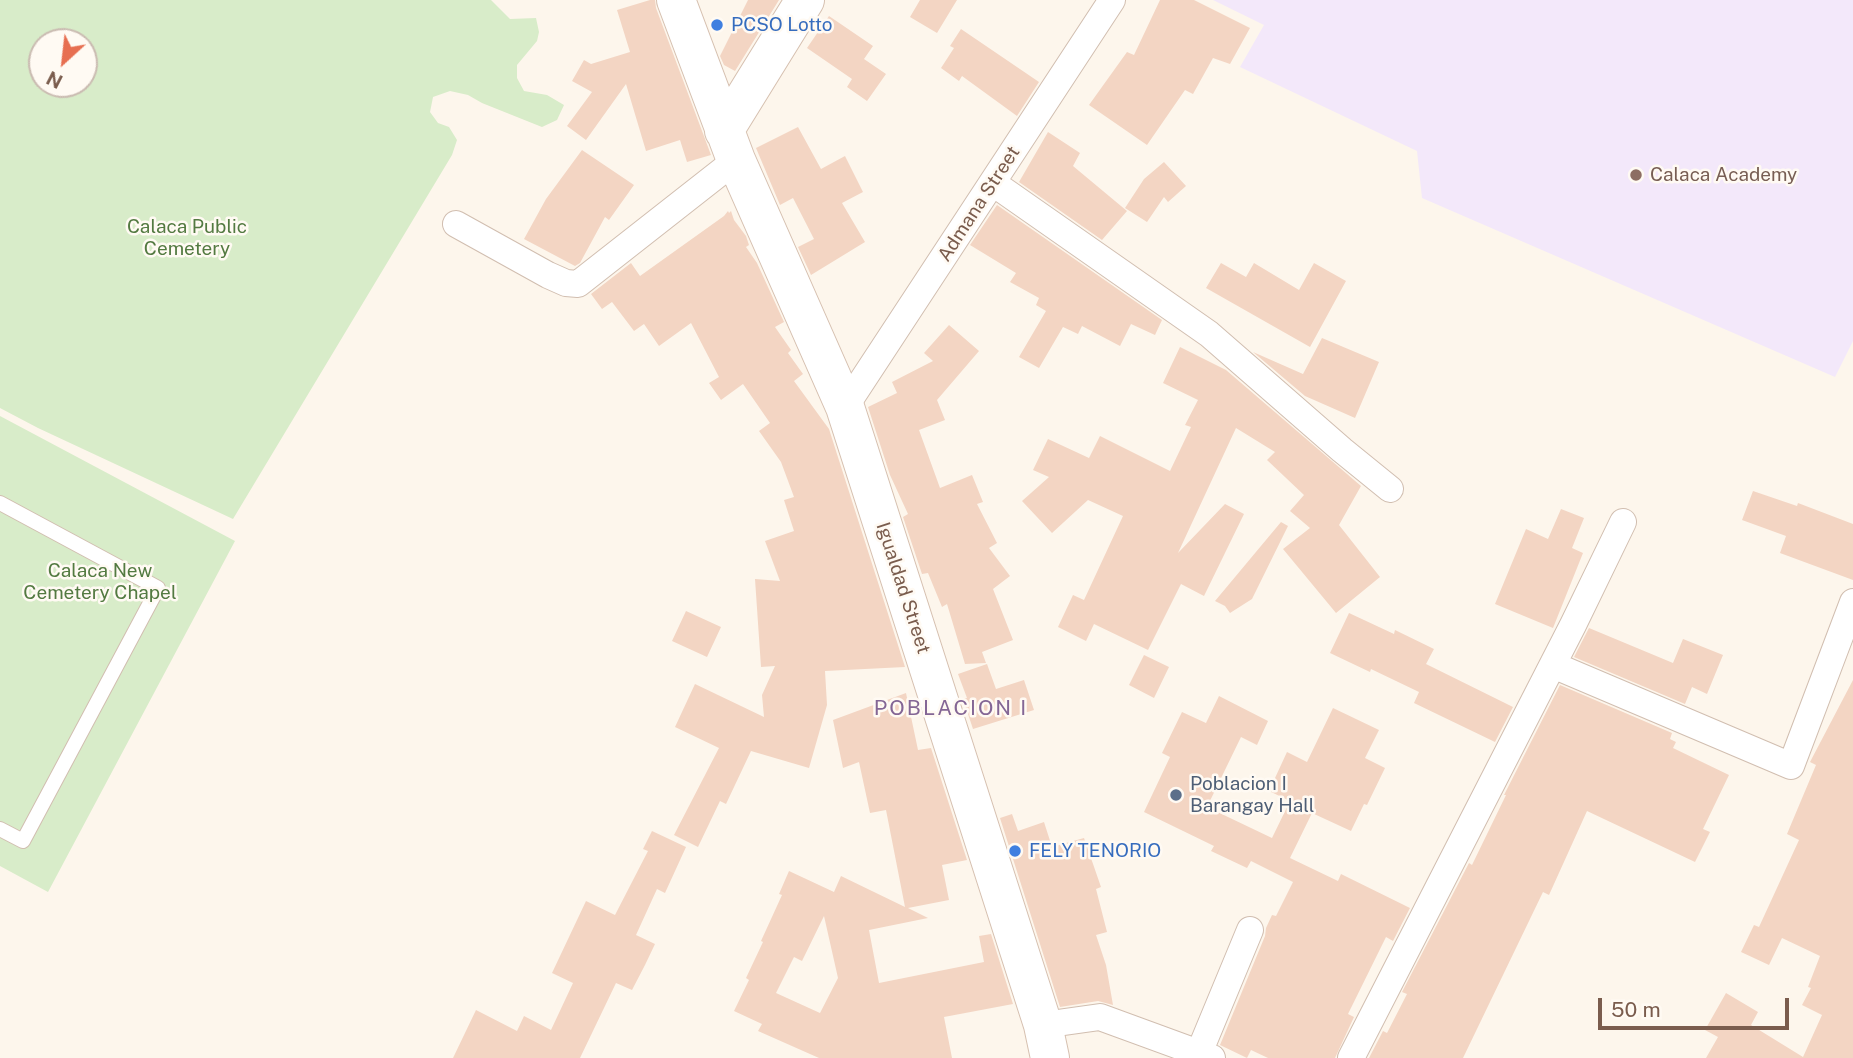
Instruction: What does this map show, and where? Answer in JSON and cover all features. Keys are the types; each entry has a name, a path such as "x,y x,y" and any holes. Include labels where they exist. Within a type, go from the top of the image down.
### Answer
{"street":[{"name":"Igualdad Street","path":"676,0 730,146 845,407 1046,1042"},
{"path":"456,224 566,284 578,284 730,146 805,0"},
{"name":"Admana Street","path":"845,407 1112,0"},
{"path":"993,183 1209,334 1390,489"},
{"path":"1351,1058 1553,665 1623,522"},
{"path":"1553,665 1791,766 1853,602"},
{"path":"1046,1042 1100,1017 1205,1056 1250,930"}],"lane":[{"path":"0,503 158,588 23,841 0,829"}],"shaded area":[{"name":"Calaca Academy","path":"1213,0 1853,0 1853,341 1835,377 1422,198 1417,151 1240,67 1264,25"}],"green space":[{"name":"Calaca Public Cemetery","path":"0,0 491,0 510,19 536,18 539,32 537,41 517,65 517,78 524,91 547,95 564,105 557,120 542,127 468,95 450,91 433,97 430,112 438,123 449,127 457,140 452,155 233,519 0,408"},
{"name":"Calaca New Cemetery Chapel","path":"0,416 235,541 48,892 0,866"}],"building":[{"path":"655,0 711,155 687,162 680,140 646,151 626,84 586,140 567,126 592,92 572,81 584,60 591,64 630,52 617,10"},
{"path":"748,0 779,0 735,71 724,65 720,56"},
{"path":"920,0 957,0 937,33 910,17"},
{"path":"1160,0 1194,0 1250,28 1230,64 1213,58 1193,94 1185,90 1147,145 1089,105 1127,52 1134,55"},
{"path":"829,16 873,46 864,59 886,74 867,101 847,87 852,79 807,48"},
{"path":"961,29 1039,82 1017,116 962,76 959,81 941,68 954,48 950,46"},
{"path":"798,127 821,169 845,156 863,192 842,203 865,242 811,275 798,247 814,239 793,198 780,205 756,148"},
{"path":"1048,132 1080,153 1073,166 1127,211 1102,240 1019,182"},
{"path":"582,150 634,185 609,220 605,217 580,263 575,266 524,239 546,199"},
{"path":"1164,162 1186,186 1168,202 1164,197 1147,222 1125,208 1144,179"},
{"path":"997,205 1162,320 1155,335 1131,324 1120,346 1082,326 1078,334 1063,327 1039,368 1019,357 1046,311 1036,305 1039,298 1010,282 1016,273 970,245"},
{"path":"731,211 746,236 749,245 746,247 757,263 784,322 775,327 791,350 788,353 803,374 794,381 829,429 905,667 825,671 827,705 809,768 751,751 726,804 720,801 698,847 674,835 719,748 675,727 695,684 764,717 762,695 775,666 761,667 755,579 780,581 765,541 794,531 784,500 794,497 781,462 759,431 770,423 743,384 721,400 709,383 719,377 691,323 659,346 644,324 634,331 612,302 602,309 591,294 631,263 640,276"},
{"path":"1221,263 1246,277 1254,263 1299,290 1314,263 1346,281 1310,347 1206,288"},
{"path":"949,325 979,351 937,400 945,420 919,430 940,488 972,475 983,502 977,504 997,543 989,548 1010,576 993,589 1013,640 982,652 986,663 965,664 947,604 942,607 928,573 922,574 903,517 908,514 890,475 868,407 897,393 892,382 933,361 924,353"},
{"path":"1322,338 1379,362 1355,418 1305,396 1253,352 1303,374"},
{"path":"1180,347 1226,370 1361,486 1339,525 1380,577 1336,613 1283,549 1310,528 1290,511 1304,495 1267,460 1275,452 1236,428 1178,553 1225,504 1244,514 1204,596 1181,584 1148,650 1094,624 1086,641 1058,627 1073,595 1084,600 1123,516 1088,500 1052,533 1022,501 1049,477 1033,470 1048,439 1089,458 1100,436 1170,471 1191,427 1185,425 1198,400 1163,383"},
{"path":"1753,491 1797,506 1798,503 1853,524 1853,580 1780,553 1786,536 1742,520"},
{"path":"1561,509 1584,518 1572,548 1583,553 1553,628 1495,604 1526,529 1548,539"},
{"path":"1281,522 1288,526 1252,599 1230,613 1225,606 1215,601"},
{"path":"686,611 721,627 707,657 672,641"},
{"path":"1349,613 1394,634 1395,630 1434,649 1426,664 1513,707 1495,742 1414,703 1419,692 1330,653"},
{"path":"1589,628 1673,663 1683,639 1723,655 1707,694 1692,687 1685,704 1574,657"},
{"path":"1144,655 1169,667 1154,698 1129,685"},
{"path":"987,664 996,689 1024,680 1034,710 973,729 963,699 967,698 958,674"},
{"path":"1853,680 1853,1058 1706,1058 1718,1037 1705,1030 1726,993 1758,1012 1751,1025 1803,1057 1822,1015 1802,1005 1811,988 1808,987 1820,956 1782,938 1769,965 1741,952 1754,925 1759,927 1799,840 1787,834 1816,765 1810,762"},
{"path":"1560,685 1672,733 1670,739 1676,742 1673,748 1729,775 1703,829 1710,832 1695,862 1587,811 1549,895 1543,892 1463,1058 1369,1058 1383,1031 1387,1033 1407,994 1402,992 1469,863 1472,865"},
{"path":"906,693 918,750 931,748 967,860 942,865 949,900 908,908 928,918 869,930 879,983 984,962 979,936 991,934 1013,1004 944,1017 952,1058 819,1058 758,1031 762,1024 734,1011 749,980 746,978 782,895 779,894 789,871 834,892 841,876 905,907 886,810 870,813 859,762 843,768 833,720","holes":["824,916 838,978 820,1013 776,993 794,957 802,961"]},
{"path":"1219,696 1268,721 1257,745 1241,737 1207,807 1272,838 1290,801 1269,791 1287,752 1307,762 1333,708 1379,730 1365,758 1385,768 1351,831 1312,813 1290,858 1338,881 1341,874 1410,908 1393,941 1386,937 1348,1014 1354,1017 1335,1058 1268,1058 1251,1050 1247,1058 1220,1045 1266,928 1272,915 1276,916 1293,882 1251,861 1247,868 1211,851 1214,846 1144,812 1170,757 1162,753 1182,712 1206,723"},
{"path":"1012,814 1018,831 1044,822 1052,847 1084,838 1101,887 1096,889 1107,932 1096,935 1106,965 1113,1005 1098,1001 1060,1007 1000,818"},
{"path":"652,831 686,847 665,893 657,889 636,935 655,944 645,965 632,990 616,983 580,1058 453,1058 476,1010 517,1031 524,1016 551,1030 573,983 552,973 586,901 615,915 648,851 643,849"}],"place":[{"name":"PCSO Lotto","path":"717,25"},
{"name":"Calaca Academy","path":"1636,175"},
{"name":"Poblacion I Barangay Hall","path":"1176,795"},
{"name":"FELY TENORIO","path":"1015,851"}],"district":[{"name":"POBLACION I","path":"951,709"}]}
